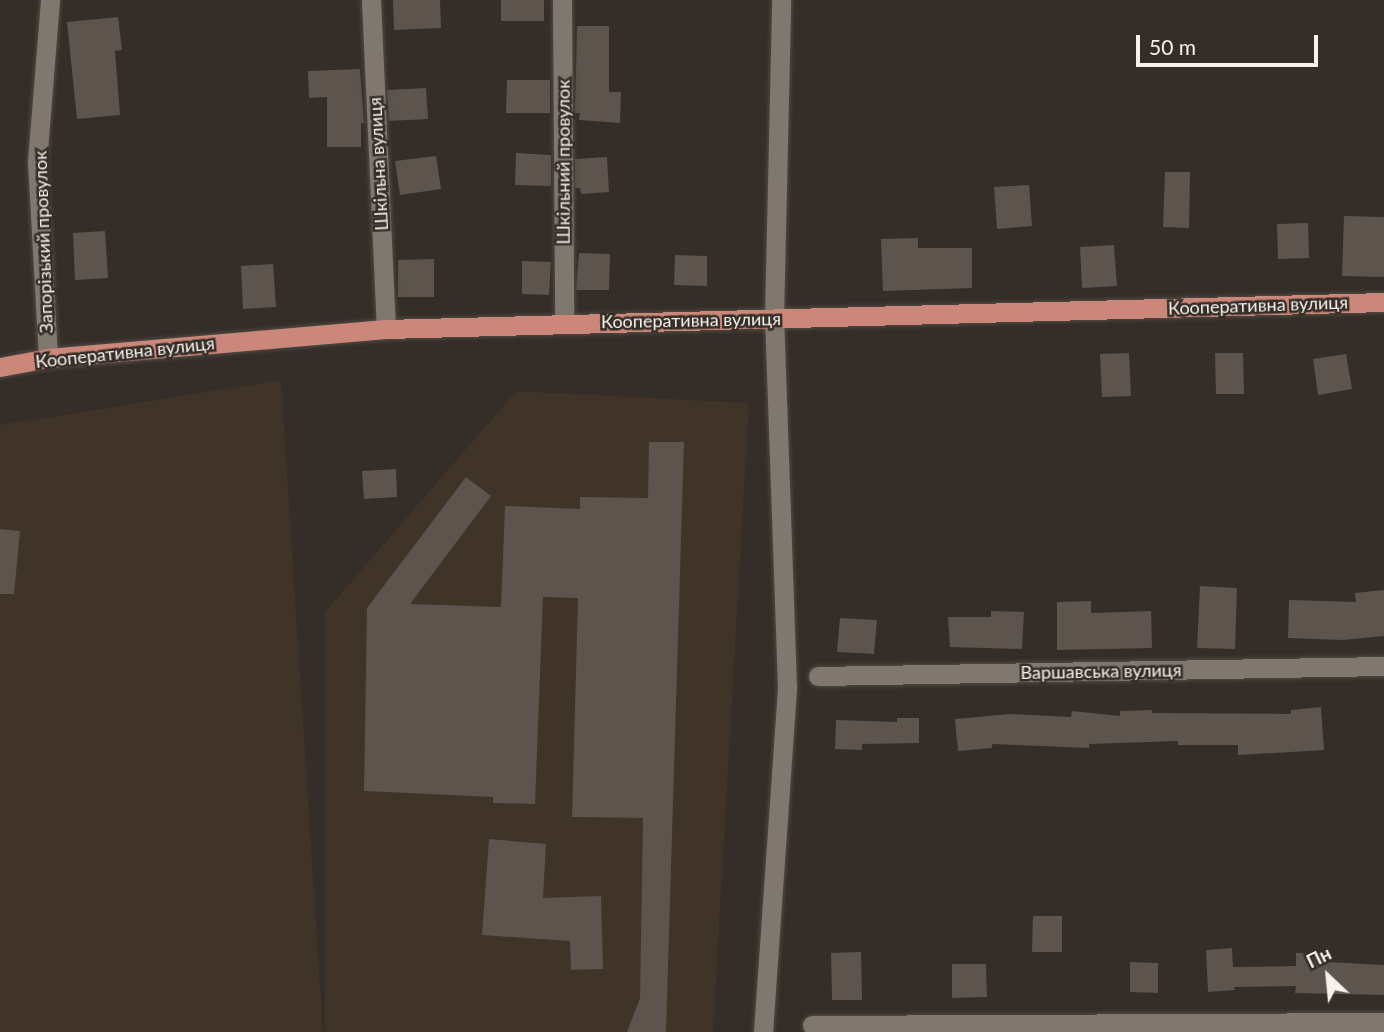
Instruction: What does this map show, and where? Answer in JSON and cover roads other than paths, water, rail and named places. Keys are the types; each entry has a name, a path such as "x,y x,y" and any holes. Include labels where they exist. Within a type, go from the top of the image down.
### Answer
{"main road":[{"name":"Кооперативна вулиця","path":"0,367 48,358 386,329 1384,302"}],"street":[{"name":"Запорізький провулок","path":"48,358 37,162 50,0"},
{"name":"Шкільна вулиця","path":"371,0 386,329"},
{"name":"Шкільний провулок","path":"562,0 564,323"},
{"path":"763,1032 787,687 774,318 781,0"},
{"name":"Варшавська вулиця","path":"818,676 1384,666"},
{"path":"811,1024 1384,1022"}]}
